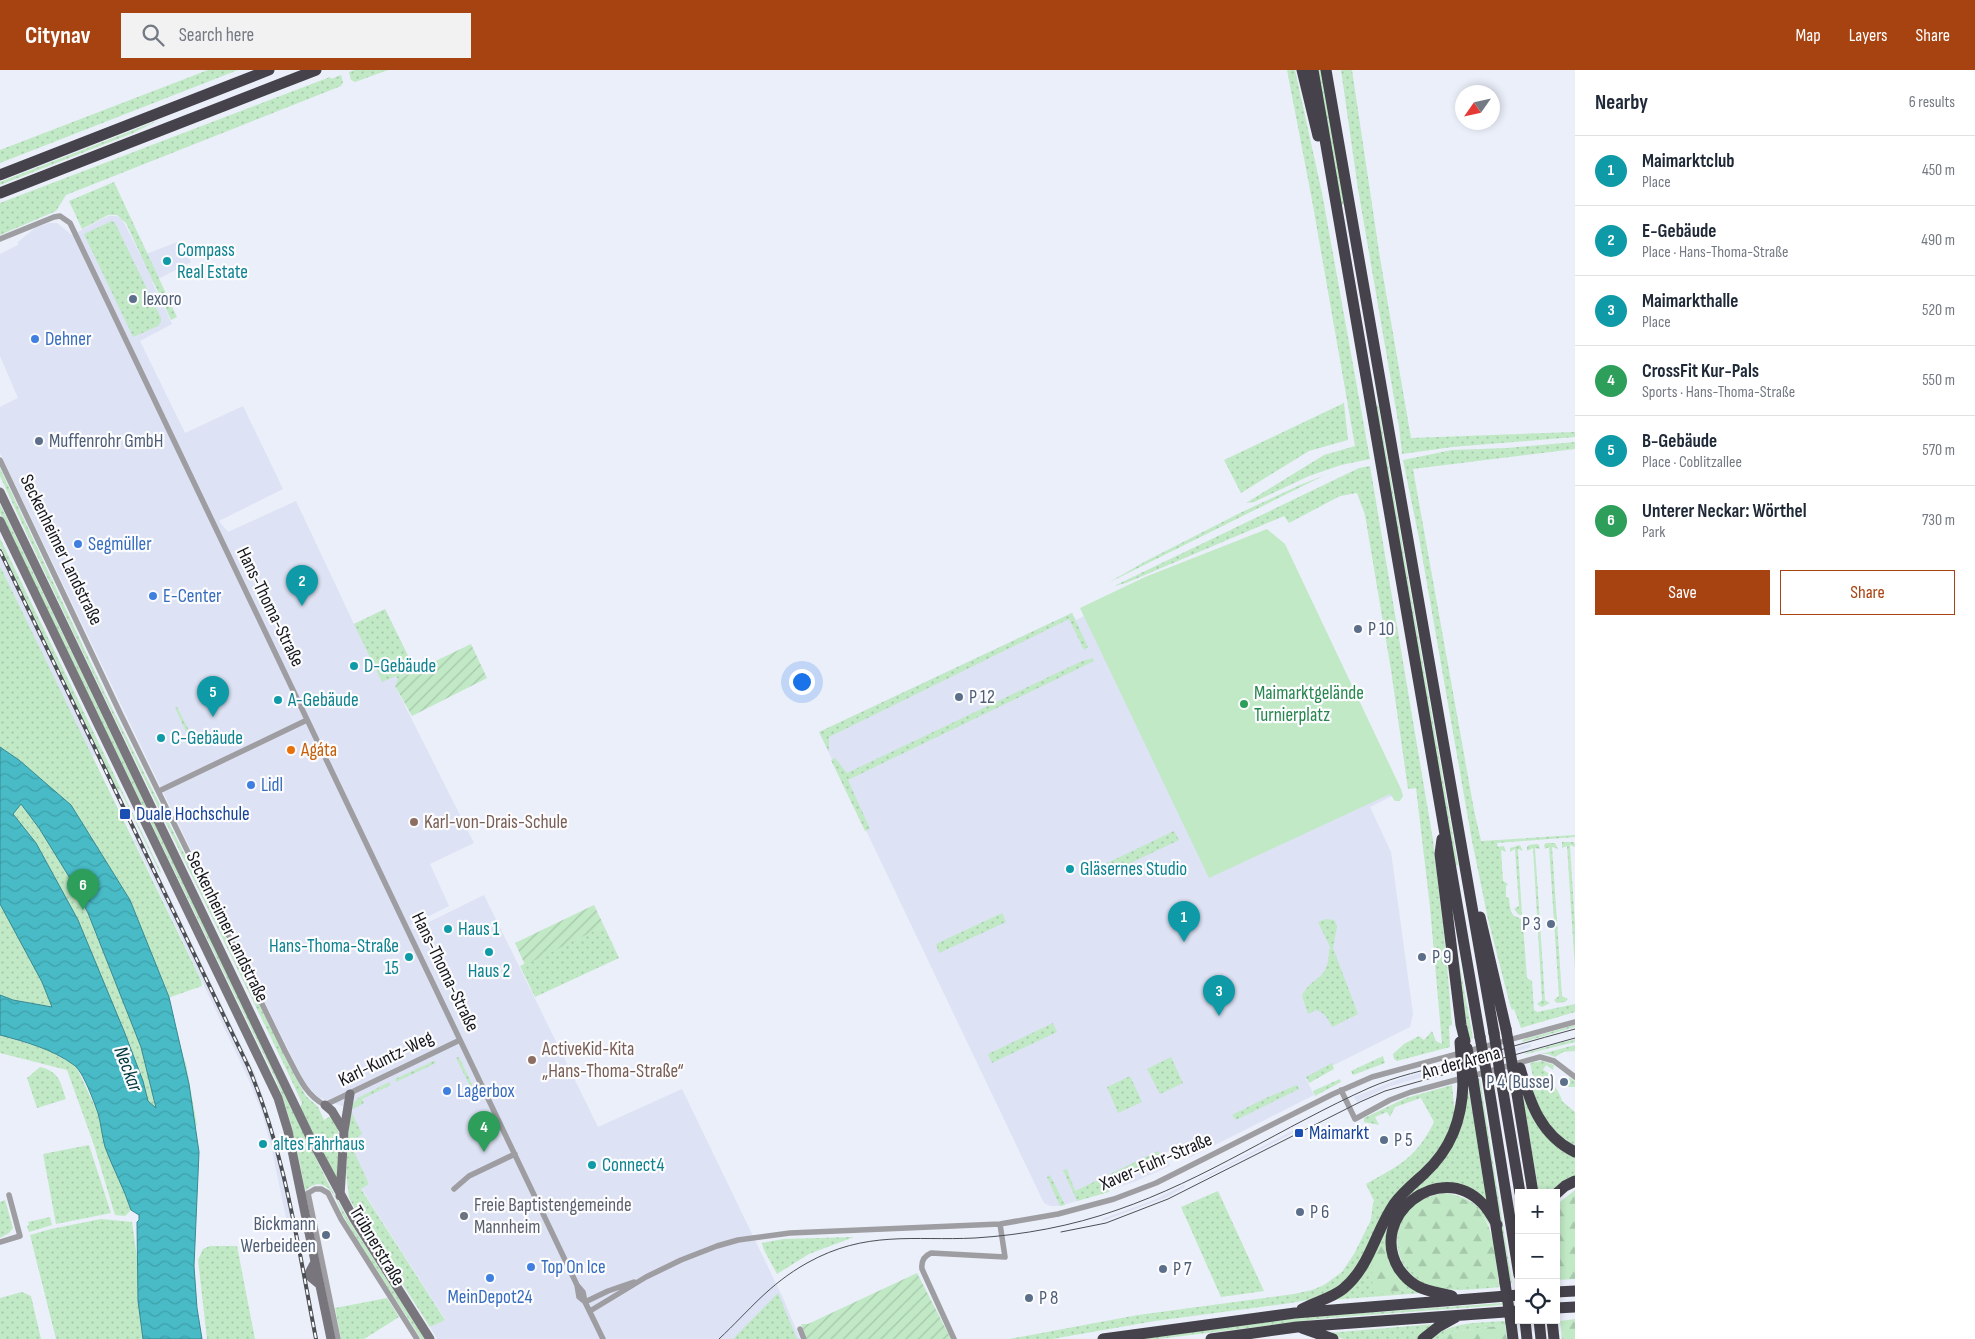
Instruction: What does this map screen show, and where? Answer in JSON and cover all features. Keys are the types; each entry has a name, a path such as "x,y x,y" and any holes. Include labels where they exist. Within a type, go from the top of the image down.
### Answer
{"highway":[{"path":"0,175 269,70"},
{"path":"0,193 316,70"},
{"path":"1302,70 1315,128 1328,163"},
{"path":"1312,70 1487,1076 1515,1250"},
{"path":"1326,70 1494,1033 1519,1189"},
{"path":"1333,70 1339,112 1339,146"},
{"path":"1444,827 1440,854 1468,1082 1497,1225 1513,1339"},
{"path":"1464,868 1477,902 1492,969 1500,984 1517,1068 1532,1189"},
{"path":"1517,1068 1530,1101 1541,1122 1554,1138 1575,1152"},
{"path":"1295,1313 1338,1292 1356,1276 1363,1266 1380,1228 1395,1202 1436,1162 1449,1143 1458,1122 1468,1082"},
{"path":"1560,1191 1575,1181"},
{"path":"1465,1298 1425,1290 1409,1280 1395,1262 1392,1253 1391,1240 1399,1214 1414,1197 1427,1190 1441,1188 1466,1192 1477,1199 1487,1209 1497,1225"},
{"path":"1560,1292 1575,1291"},
{"path":"1103,1339 1295,1313 1515,1295"},
{"path":"1560,1308 1575,1307"},
{"path":"1211,1339 1298,1327 1515,1310"},
{"path":"1423,1339 1438,1326 1460,1315"},
{"path":"1525,1324 1527,1339"},
{"path":"1539,1324 1541,1339"},
{"path":"1552,1324 1554,1339"},
{"path":"1298,1327 1333,1339"}],"main road":[{"name":"Seckenheimer Landstraße","path":"0,492 310,1137 340,1196 430,1339"},
{"name":"Seckenheimer Landstraße","path":"0,521 278,1098 305,1195 315,1262 308,1275 320,1285 330,1339"},
{"path":"340,1196 344,1131 350,1094"},
{"path":"325,1106 332,1111 344,1131"}],"street":[{"name":"Hans-Thoma-Straße","path":"0,239 54,217 60,216 70,223 603,1339"},
{"name":"Seckenheimer Landstraße","path":"0,460 285,1051 308,1092 315,1100 325,1106"},
{"path":"159,792 307,720"},
{"name":"Xaver-Fuhr-Straße","path":"585,1302 700,1252 752,1238 790,1233 1000,1224 1032,1220 1114,1199 1148,1186 1341,1090 1392,1070 1575,1022"},
{"name":"Karl-Kuntz-Weg","path":"325,1106 460,1040"},
{"name":"An der Arena","path":"1341,1090 1355,1119 1390,1100 1411,1092 1534,1058 1549,1058 1575,1077"},
{"path":"454,1189 468,1176 515,1154"},
{"name":"Trübnerstraße","path":"305,1195 315,1189 321,1189 328,1193 341,1219 417,1339"},
{"path":"0,1242 20,1236 9,1195"},
{"name":"Seckenheimer Landstraße","path":"305,1195 338,1339"},
{"path":"954,1339 922,1269 923,1259 932,1253 1005,1257 1000,1224"},
{"name":"Xaver-Fuhr-Straße","path":"590,1311 646,1277"},
{"path":"800,1328 804,1339"}],"shaded area":[{"path":"108,216 117,216 122,219 141,256 180,241 191,262 152,282 172,324 140,341 185,433 243,406 283,489 219,521 228,532 296,501 354,624 385,609 415,670 398,679 395,686 474,843 430,864 449,906 411,925 413,930 484,895 598,1127 682,1089 783,1298 800,1339 437,1339 430,1327 445,1319 361,1188 369,1184 349,1143 350,1109 318,1097 305,1083 0,453 0,407 18,398 0,356 0,254 18,245 18,242 35,228 49,223 57,223 72,235"},
{"path":"0,546 123,801 119,802 97,755 92,757 0,566"},
{"path":"1107,604 1398,793 1370,807 1391,852 1413,1014 1410,1027 1306,1079 1314,1095 1189,1158 1183,1144 1165,1153 1170,1166 1134,1182 1060,1206 1050,1206 1044,1203 819,732 1072,613 1076,620"},
{"path":"137,839 154,874 157,873 161,879 255,1074 276,1137 298,1230 289,1232 271,1145 262,1113 248,1078 152,876 135,842 132,841"},
{"path":"1530,1044 1531,1047 1388,1087 1357,1102 1354,1097 1402,1078"},
{"path":"1294,1130 1295,1132 1198,1180"},
{"path":"1184,1185 1185,1187 1167,1197 1103,1221 1102,1219 1154,1200"}],"green space":[{"path":"208,70 238,70 0,163 0,150"},
{"path":"355,70 388,70 355,82 351,80 349,72"},
{"path":"1287,70 1295,70 1322,193 1370,459 1341,465 1309,476 1254,502 1246,503 1324,455 1355,446"},
{"path":"1317,70 1321,70 1344,204 1341,206"},
{"path":"1341,70 1352,70 1380,258 1411,438 1575,432 1575,437 1452,447 1402,454 1358,189"},
{"path":"341,75 343,82 341,86 66,195 56,211 0,235 0,203 330,77 331,79"},
{"path":"159,120 133,133 0,185 0,182"},
{"path":"114,182 177,317 171,320 126,223 117,215 108,215 82,229 69,201"},
{"path":"112,221 115,223 161,318 158,326 133,337 84,234"},
{"path":"1344,403 1348,440 1309,451 1241,493 1224,460"},
{"path":"1378,405 1458,865 1455,866 1376,406"},
{"path":"1575,442 1575,449 1413,469 1481,841 1575,835 1575,837 1497,843 1498,847 1504,846 1506,852 1501,850 1503,881 1508,884 1506,886 1506,897 1509,898 1511,911 1528,925 1523,924 1527,978 1532,981 1534,1010 1537,1012 1575,1004 1575,1012 1521,1028 1514,1009 1512,1010 1510,1005 1488,919 1472,841 1419,538 1403,460 1452,450 1507,448"},
{"path":"1370,466 1433,840 1452,1025 1449,1026 1450,1047 1397,1061 1394,1059 1393,1054 1404,1044 1419,1036 1424,1040 1432,1031 1436,1041 1442,1044 1430,907 1416,788 1408,789 1391,670 1365,515 1357,493 1340,496 1289,523 1284,516 1126,583 1114,586 1359,468"},
{"path":"0,468 111,706 295,1077 306,1096 318,1107 324,1120 331,1116 338,1128 337,1179 300,1108 302,1103 288,1073 70,626 0,476"},
{"path":"1325,475 1108,583 1146,561 1242,512"},
{"path":"0,504 327,1181 348,1219 425,1339 421,1339 373,1264 345,1219 332,1192 320,1184 314,1185 305,1191 290,1121 276,1080 0,513"},
{"name":"Maimarktgelände Turnierplatz","path":"1267,529 1285,544 1403,796 1400,801 1395,801 1390,794 1209,878 1080,608 1145,577"},
{"path":"0,538 160,873 120,790 118,791 0,546"},
{"path":"0,566 201,980 202,986 165,999 186,1064 197,1125 164,1146 52,1007 13,1000 0,995"},
{"path":"385,609 415,670 398,679 396,676 382,682 354,624"},
{"path":"1072,613 1088,647 1084,650 1069,619 829,737 829,752 819,732"},
{"path":"471,644 487,678 412,716 395,686 398,679"},
{"path":"1093,658 1094,661 848,780 870,829 865,831 831,760 835,758 847,773 1082,661"},
{"path":"177,707 195,742 192,744 175,708"},
{"path":"1174,831 1179,840 1105,875 1101,866"},
{"path":"1562,842 1573,842 1575,844 1575,847 1570,845 1575,926 1575,970 1567,846 1562,848"},
{"path":"1546,843 1555,843 1558,849 1552,847 1562,996 1568,999 1565,1002 1557,1003 1554,1000 1559,996 1549,847 1545,849 1544,845"},
{"path":"1537,844 1540,849 1535,848 1545,1000 1550,1003 1542,1007 1537,1004 1542,1000 1533,848 1527,851 1529,845"},
{"path":"1520,845 1523,851 1518,849 1522,915 1528,918 1518,914 1514,909 1519,906 1515,849 1510,852 1510,848"},
{"path":"594,905 604,926 525,965 515,943"},
{"path":"1002,913 1006,922 939,953 936,944"},
{"path":"1326,919 1334,920 1337,926 1333,948 1358,1014 1332,1027 1326,1017 1319,1011 1316,1010 1308,1014 1302,996 1310,984 1326,968 1329,949 1331,949 1318,922"},
{"path":"604,926 619,958 535,997 520,966"},
{"path":"1457,950 1473,1038 1469,1040 1463,1001"},
{"path":"1053,1023 1057,1032 992,1063 988,1054"},
{"path":"1575,1025 1575,1027 1523,1042 1522,1040"},
{"path":"0,1035 46,1049 76,1066 98,1113 105,1144 115,1172 124,1187 131,1210 125,1216 115,1215 94,1145 67,1070 0,1053"},
{"path":"1575,1039 1575,1042 1525,1053"},
{"path":"1575,1045 1575,1051 1563,1052 1555,1057 1541,1054"},
{"path":"1383,1056 1385,1063 1353,1075 1351,1071"},
{"path":"459,1057 478,1097 476,1098 456,1058"},
{"path":"1171,1057 1183,1083 1160,1094 1147,1069"},
{"path":"434,1061 436,1063 396,1082 395,1079"},
{"path":"1542,1061 1554,1065 1553,1070 1546,1065 1543,1070 1552,1075 1553,1082 1562,1101 1575,1112 1575,1147 1558,1136 1546,1120 1537,1101 1531,1082 1534,1081 1530,1063"},
{"path":"1332,1063 1334,1069 1309,1083 1306,1077"},
{"path":"40,1067 47,1069 55,1075 66,1099 37,1108 27,1078"},
{"path":"1130,1076 1142,1102 1118,1113 1107,1087"},
{"path":"1570,1078 1575,1081 1575,1087 1562,1084 1562,1081"},
{"path":"1340,1079 1341,1082 1315,1096 1313,1091"},
{"path":"1480,1079 1512,1282 1510,1283 1477,1080"},
{"path":"389,1082 391,1085 362,1099 364,1103 353,1109 351,1106 358,1098"},
{"path":"1297,1085 1299,1089 1236,1120 1232,1115 1268,1097"},
{"path":"1452,1085 1454,1106 1457,1106 1452,1127 1434,1157 1360,1262 1345,1280 1333,1290 1308,1300 1284,1304 1155,1321 1052,1339 1009,1339 1138,1315 1294,1294 1324,1285 1342,1272 1354,1254 1370,1222 1374,1201 1366,1184 1398,1166 1414,1152 1434,1122 1421,1098 1395,1107 1390,1117 1387,1112 1375,1117 1379,1125 1364,1122 1364,1118 1406,1098"},
{"path":"1521,1087 1527,1101 1575,1156 1575,1177 1558,1189 1538,1189"},
{"path":"1468,1088 1490,1205 1469,1190 1412,1195 1388,1247 1422,1293 1331,1300 1340,1295 1394,1210 1432,1171"},
{"path":"350,1109 362,1134 350,1143 369,1184 361,1189 445,1320 430,1327 349,1198 346,1172"},
{"path":"89,1145 111,1213 56,1224 43,1154"},
{"path":"1158,1151 1160,1155 1144,1163 1139,1171 1111,1184 1109,1192 1077,1201 1063,1170 1067,1169 1075,1191"},
{"path":"1050,1175 1065,1205 1060,1206 1047,1177"},
{"path":"1575,1190 1575,1279 1560,1280 1561,1201"},
{"path":"1218,1191 1264,1291 1221,1297 1181,1207"},
{"path":"1445,1193 1453,1194 1474,1203 1484,1214 1491,1228 1485,1218 1438,1196 1420,1202 1400,1248 1406,1264 1440,1286 1499,1285 1500,1287 1461,1290 1442,1289 1423,1283 1414,1277 1401,1261 1397,1240 1402,1220 1408,1211 1420,1201 1430,1196"},
{"path":"1447,1195 1463,1199 1475,1206 1483,1216 1493,1241 1499,1285 1439,1286 1420,1279 1405,1262 1399,1240 1405,1218 1412,1208 1420,1202 1433,1197"},
{"path":"5,1200 13,1228 9,1233 0,1238 0,1202"},
{"path":"50,1217 52,1225 29,1232 28,1222"},
{"path":"101,1219 132,1222 138,1265 138,1300 143,1339 56,1339 30,1235"},
{"path":"854,1237 809,1254 777,1274 762,1243 783,1239"},
{"path":"1384,1245 1389,1263 1407,1288 1406,1291 1376,1294 1373,1291 1371,1263 1377,1246"},
{"path":"210,1246 237,1246 255,1339 207,1339 198,1260 203,1249"},
{"path":"917,1273 951,1339 807,1339 801,1324 808,1324"},
{"path":"22,1292 31,1296 41,1339 0,1339 0,1298"},
{"path":"778,1293 797,1339 733,1339"},
{"path":"387,1298 399,1317 364,1339 341,1339 335,1308"},
{"path":"1502,1303 1502,1305 1328,1318 1158,1339 1142,1339 1297,1318"},
{"path":"1575,1319 1575,1339 1562,1339 1560,1321"},
{"path":"1505,1321 1505,1325 1452,1332 1437,1339 1431,1339 1447,1329 1457,1326"},
{"path":"1434,1324 1419,1339 1343,1339 1328,1333"},
{"path":"1505,1325 1507,1339 1437,1339 1452,1332"}],"water":[{"name":"Neckar","path":"0,747 19,760 71,805 130,900 169,997 189,1084 199,1152 194,1266 197,1308 202,1339 143,1339 138,1301 137,1222 139,1215 131,1210 108,1155 98,1113 84,1080 77,1068 66,1059 29,1043 0,1035 0,995 13,1000 52,1007 42,982 0,904","holes":["21,804 39,828 68,875 88,913 141,1047 156,1108 148,1101 143,1081 124,1031 78,920 36,843 13,814"]}],"tram line":[{"path":"719,1339 781,1280 807,1263 829,1253 870,1241 890,1239 952,1239 1011,1235 1047,1229 1100,1216 1182,1184 1337,1103 1379,1084 1575,1029"},
{"path":"1061,1232 1106,1223 1168,1199 1385,1091 1575,1038"}],"railway":[{"path":"0,551 248,1066 272,1132 281,1166 316,1339"}],"place":[{"name":"Compass Real Estate","path":"167,261"},
{"name":"lexoro","path":"133,299"},
{"name":"Dehner","path":"35,339"},
{"name":"Muffenrohr GmbH","path":"39,441"},
{"name":"Segmüller","path":"78,544"},
{"name":"E-Center","path":"153,596"},
{"name":"E-Gebäude","path":"302,606"},
{"name":"P 10","path":"1358,629"},
{"name":"D-Gebäude","path":"354,666"},
{"name":"P 12","path":"959,697"},
{"name":"A-Gebäude","path":"278,700"},
{"name":"Maimarktgelände Turnierplatz","path":"1244,704"},
{"name":"B-Gebäude","path":"213,717"},
{"name":"C-Gebäude","path":"161,738"},
{"name":"Agáta","path":"291,750"},
{"name":"Lidl","path":"251,785"},
{"name":"Duale Hochschule","path":"125,814"},
{"name":"Karl-von-Drais-Schule","path":"414,822"},
{"name":"Gläsernes Studio","path":"1070,869"},
{"name":"Unterer Neckar: Wörthel","path":"83,910"},
{"name":"P 3","path":"1551,924"},
{"name":"Haus 1","path":"448,929"},
{"name":"Maimarktclub","path":"1184,942"},
{"name":"Haus 2","path":"489,952"},
{"name":"Hans-Thoma-Straße 15","path":"409,957"},
{"name":"P 9","path":"1422,957"},
{"name":"Maimarkthalle","path":"1219,1016"},
{"name":"ActiveKid-Kita „Hans-Thoma-Straße“","path":"532,1060"},
{"name":"P 4 (Busse)","path":"1564,1082"},
{"name":"Lagerbox","path":"447,1091"},
{"name":"Maimarkt","path":"1299,1133"},
{"name":"P 5","path":"1384,1140"},
{"name":"altes Fährhaus","path":"263,1144"},
{"name":"CrossFit Kur-Pals","path":"484,1152"},
{"name":"Connect4","path":"592,1165"},
{"name":"P 6","path":"1300,1212"},
{"name":"Freie Baptistengemeinde Mannheim","path":"464,1216"},
{"name":"Bickmann Werbeideen","path":"326,1235"},
{"name":"Top On Ice","path":"531,1267"},
{"name":"P 7","path":"1163,1269"},
{"name":"MeinDepot24","path":"490,1278"},
{"name":"P 8","path":"1029,1298"}]}
